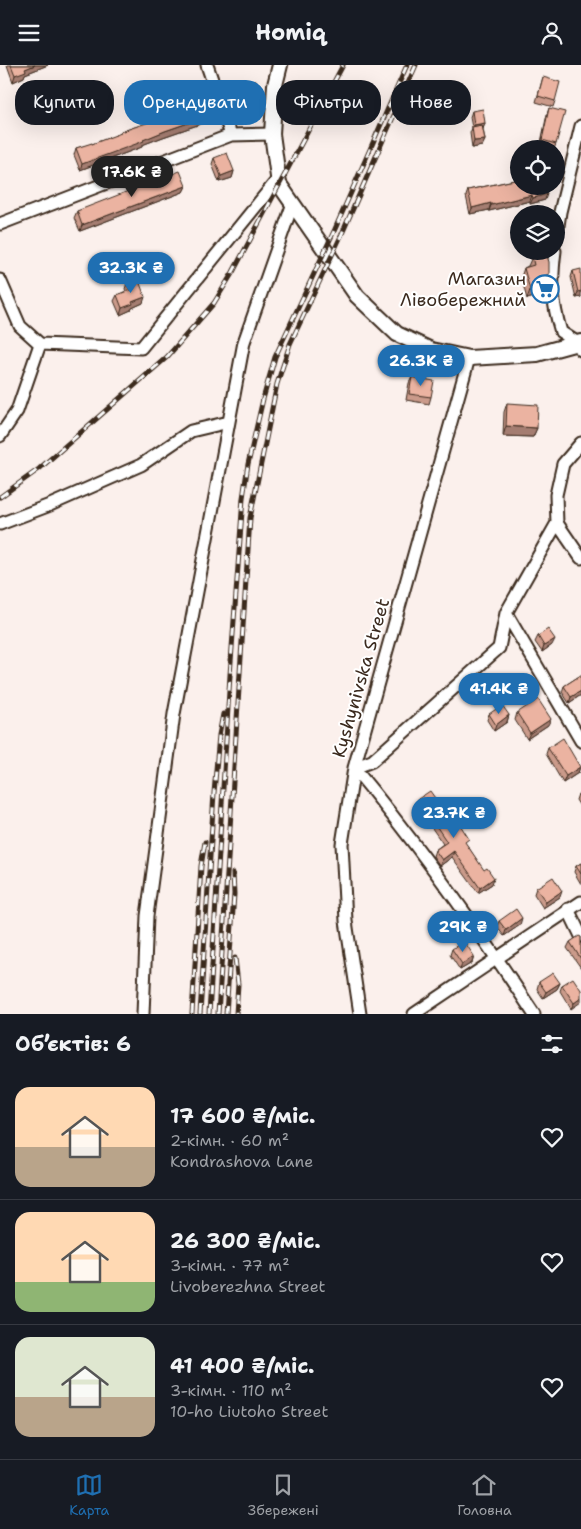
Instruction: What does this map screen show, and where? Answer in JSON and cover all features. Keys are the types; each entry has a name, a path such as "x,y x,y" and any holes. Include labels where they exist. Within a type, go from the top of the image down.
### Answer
{"main road":[{"path":"280,65 275,85 272,134 280,184 358,296 397,334 432,350 469,358 538,354 580,345"}],"street":[{"path":"207,65 231,135"},
{"path":"561,205 581,126"},
{"path":"0,224 231,135 272,134"},
{"path":"0,280 20,326 40,344 141,348 278,179"},
{"path":"143,1014 147,916 167,759 244,342 293,203"},
{"path":"554,260 551,278 555,313 561,332 580,345"},
{"path":"0,436 17,411 40,344"},
{"name":"Kyshynivska Street","path":"360,1014 346,921 342,844 354,768 469,358"},
{"path":"0,524 50,505 141,465 191,431 230,422"},
{"path":"534,1014 497,957 401,825 354,768 372,761 499,648 506,613 557,523 556,495 563,464 581,443"},
{"path":"557,523 581,559"},
{"path":"506,613 581,741"},
{"path":"414,1014 581,902"},
{"path":"568,909 581,935"}],"building":[{"path":"11,65 35,65 15,75"},
{"path":"543,77 560,82 555,101 538,96"},
{"path":"549,108 565,112 557,140 542,140"},
{"path":"483,109 485,123 474,125 472,111"},
{"path":"141,125 182,125 82,164 76,148 92,144"},
{"path":"482,125 485,140 474,141 472,127"},
{"path":"227,153 234,171 221,176 214,158"},
{"path":"180,171 186,186 82,225 77,211"},
{"path":"510,181 510,195 532,195 472,208 468,190"},
{"path":"532,195 544,195 533,198"},
{"path":"533,260 548,260 549,274 542,277 544,286 530,290 524,268 534,265"},
{"path":"581,269 581,291 578,292 573,271"},
{"path":"138,278 145,297 122,308 117,295 130,290 127,283"},
{"path":"412,377 434,381 431,397 409,394"},
{"path":"507,403 538,405 537,428 506,426"},
{"path":"548,629 555,639 544,646 538,636"},
{"path":"581,675 581,691 571,697 564,686"},
{"path":"538,699 551,719 530,733 517,713"},
{"path":"502,705 509,715 496,725 489,714"},
{"path":"563,738 580,767 566,776 548,748"},
{"path":"430,791 442,808 447,804 469,839 465,842 484,870 487,868 494,878 480,888 454,851 442,860 435,850 447,842 418,799"},
{"path":"581,863 581,874 576,866"},
{"path":"553,877 562,891 546,902 536,888"},
{"path":"516,909 522,918 506,930 499,921"},
{"path":"579,936 581,937 581,959 570,942"},
{"path":"464,941 474,956 462,964 452,949"},
{"path":"553,973 560,983 546,992 539,982"},
{"path":"573,978 581,990 581,998 574,1003 562,985"}],"railway":[{"path":"0,497 39,469 167,357 214,303 233,272 343,65"},
{"path":"209,1014 230,675 243,498 248,464 275,357 335,229 407,65"},
{"path":"218,1014 250,518 277,384 290,344 341,236 416,65"},
{"path":"200,1014 214,793 219,735 223,714"},
{"path":"192,1014 201,866 205,842"},
{"path":"226,1014 234,894 233,873"},
{"path":"235,958 238,984 236,1014"}],"place":[{"name":"Магазин Лівобережний","path":"545,289"}]}
